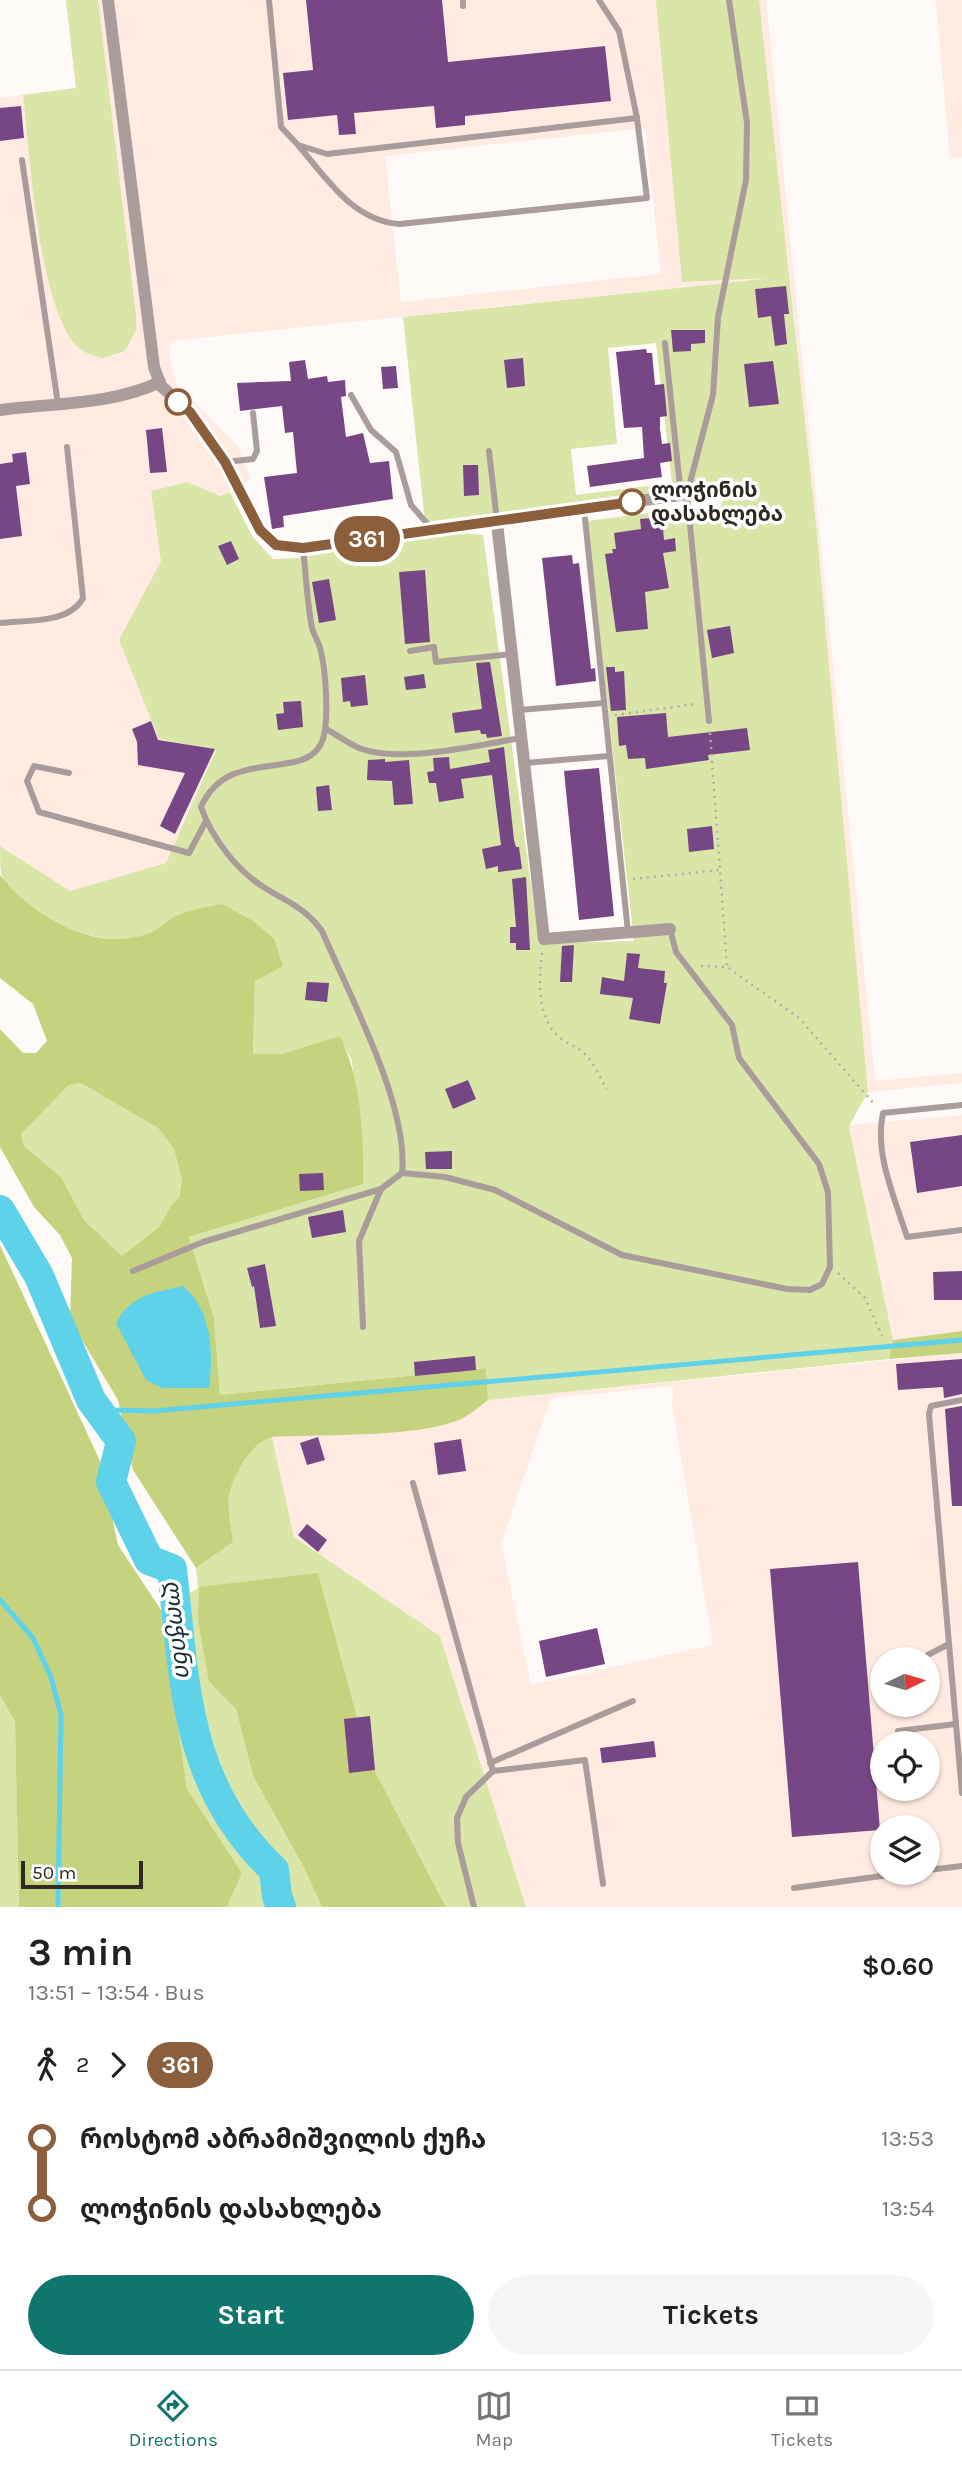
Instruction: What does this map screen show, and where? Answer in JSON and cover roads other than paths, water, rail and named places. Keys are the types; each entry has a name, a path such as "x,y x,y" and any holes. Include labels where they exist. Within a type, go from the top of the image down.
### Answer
{"street":[{"path":"108,0 154,367 160,382 190,412 225,462 260,530 276,545 303,548 684,495"},
{"path":"0,410 136,391 160,382"},
{"path":"497,523 544,939 670,929"}],"lane":[{"path":"269,0 281,127 352,206 367,217 400,224 647,198 637,118 619,31 598,0"},
{"path":"684,495 713,395 718,317 746,180 747,123 729,0"},
{"path":"298,145 327,154 637,118"},
{"path":"22,160 58,404"},
{"path":"665,344 709,721"},
{"path":"351,394 371,430 396,452 411,505 433,531"},
{"path":"225,462 253,459 257,451 253,413"},
{"path":"0,623 64,616 79,606 83,598 67,447"},
{"path":"489,451 497,523"},
{"path":"584,509 628,932"},
{"path":"303,548 313,631 323,667 326,729 320,747 307,760 245,768 224,777 209,790 201,807 206,821 242,871 266,889 289,899 310,915 322,931 388,1088 404,1154 402,1173"},
{"path":"410,651 434,647 436,662 512,654"},
{"path":"519,710 604,703"},
{"path":"326,729 360,748 386,752 428,752 522,737"},
{"path":"525,763 609,755"},
{"path":"69,773 34,766 27,781 39,812 189,853 206,821"},
{"path":"133,1271 203,1242 381,1189 402,1173 445,1177 495,1190 601,1245 647,1262 787,1289 810,1290 822,1284 830,1266 828,1192 819,1164 739,1058 732,1025 676,952 670,929"},
{"path":"962,1105 883,1113 879,1132 883,1159 907,1237 962,1230"},
{"path":"363,1327 359,1241 381,1189"},
{"path":"962,1400 939,1402 931,1406 929,1414 962,1794"},
{"path":"413,1483 493,1771"},
{"path":"940,1649 949,1644"},
{"path":"490,1762 633,1701"},
{"path":"898,1731 956,1724"},
{"path":"474,1907 458,1843 457,1818 466,1797 493,1771 585,1760 603,1884"},
{"path":"940,1869 962,1866"},
{"path":"794,1888 870,1878"}],"water":[{"path":"183,1286 200,1307 209,1333 209,1388 162,1388 146,1380 116,1323 136,1300"}],"waterway":[{"name":"ლოჭინი","path":"0,1210 39,1276 91,1400 121,1441 111,1482 149,1560 172,1569 186,1692 206,1767 222,1803 244,1837 274,1870 281,1907"},
{"path":"91,1400 111,1410 154,1411 962,1340"},
{"path":"0,1600 33,1638 51,1677 61,1715 58,1907"}],"place":[{"name":"ლოჭინის დასახლება","path":"632,502"}]}
